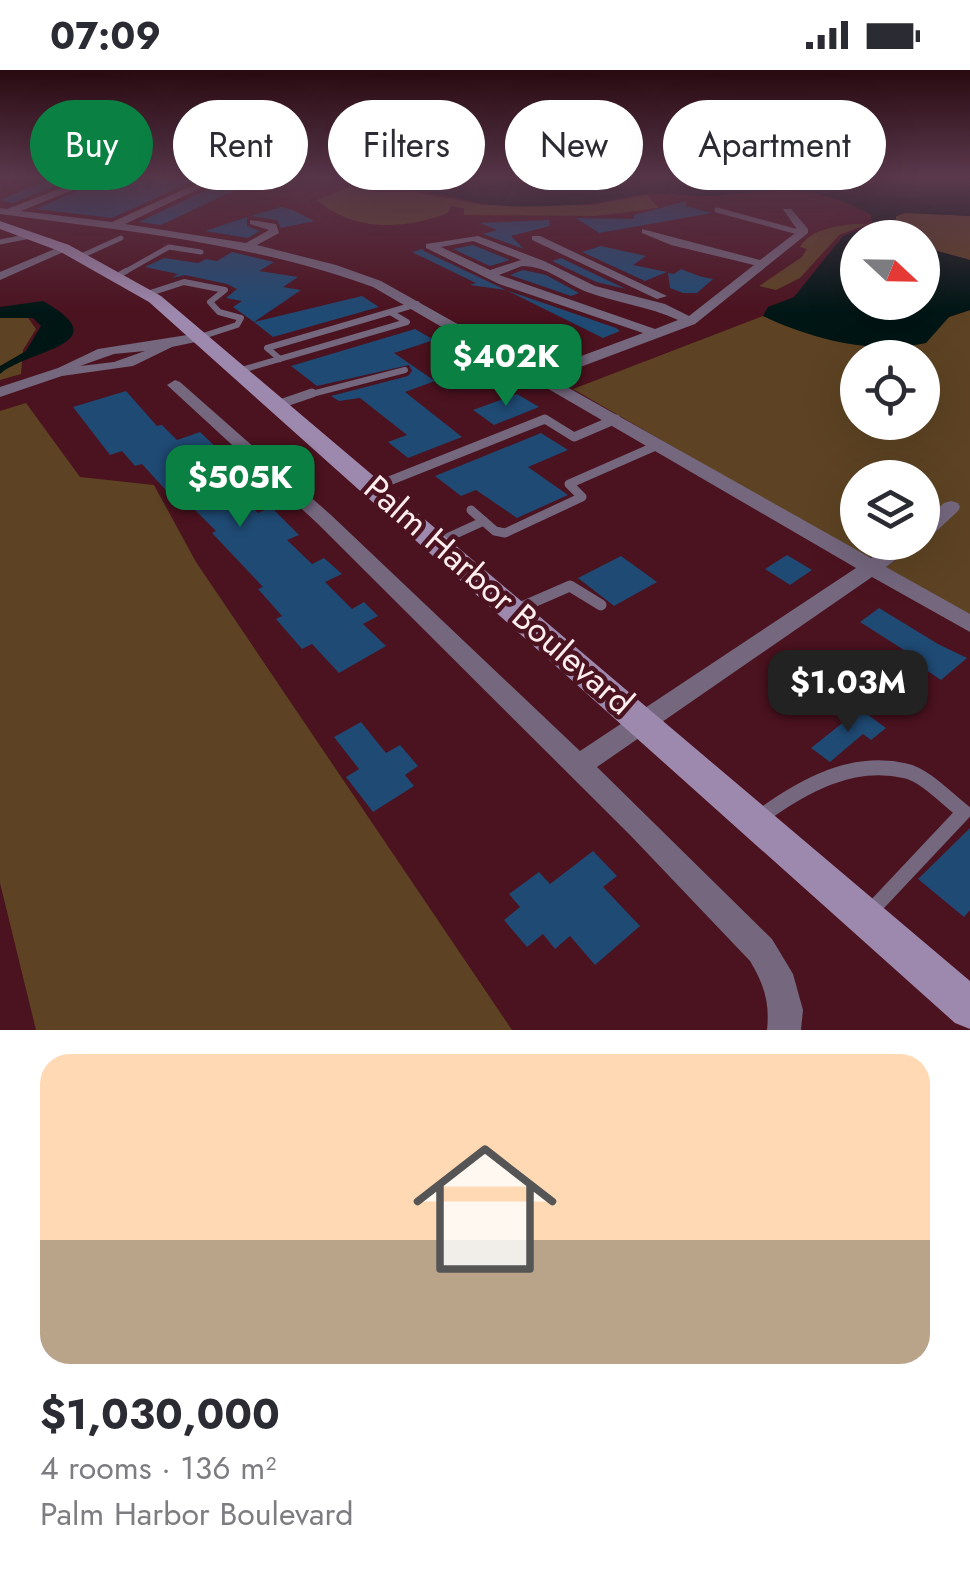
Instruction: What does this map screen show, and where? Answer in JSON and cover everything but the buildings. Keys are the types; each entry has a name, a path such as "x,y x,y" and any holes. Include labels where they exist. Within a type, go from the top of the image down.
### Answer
{"main road":[{"name":"Palm Harbor Boulevard","path":"12,223 30,236 118,276 200,337 970,1008"}],"street":[{"path":"51,223 248,246 339,270 417,304 970,624"},
{"path":"116,232 133,223"},
{"path":"248,246 275,231 272,226 258,223"},
{"path":"542,376 690,321 802,232 804,227 800,223"},
{"path":"646,231 674,243 763,264"},
{"path":"658,334 462,265 430,246 474,238 540,263 591,289 660,307 690,321"},
{"path":"536,238 622,281 707,310"},
{"path":"0,276 72,252"},
{"path":"490,274 521,262 540,263"},
{"path":"567,302 591,289"},
{"path":"58,372 86,357 130,346 166,346 200,337"},
{"path":"58,372 93,371 152,355 166,346"},
{"path":"0,392 146,347"},
{"path":"175,385 324,519 641,826 761,950 778,974 786,1010 784,1030"},
{"path":"940,517 951,507"},
{"path":"576,767 881,560"}],"lane":[{"path":"766,223 802,232"},
{"path":"72,252 116,232"},
{"path":"0,242 30,236"},
{"path":"118,276 169,247 201,252"},
{"path":"147,294 184,282 226,290 210,302 219,312 241,318 237,324 200,337"},
{"path":"280,359 266,348 417,304"},
{"path":"238,371 406,322 390,312"},
{"path":"277,405 334,386 405,370"},
{"path":"374,487 546,419 574,437 616,419"},
{"path":"472,510 505,533 582,497 569,484 659,444"},
{"path":"438,542 484,521"},
{"path":"516,610 570,586 601,605"},
{"path":"755,821 792,794 849,769 909,771 964,812 865,917"}],"shaded area":[{"path":"363,223 410,223 398,225"},
{"path":"940,223 970,223 970,260 940,252"},
{"path":"840,226 840,235 800,278 776,290 759,286 802,257 807,249 800,247 804,241"},
{"path":"840,240 840,320 940,320 940,252 970,260 970,310 949,317 929,340 840,342 763,316 768,307 794,297"},
{"path":"43,301 65,316 73,327 71,337 0,374 0,366 26,351 41,326 33,318 0,318 0,307"},
{"path":"970,310 970,617 884,568 896,560 940,560 940,460 840,460 840,543 573,389 763,316 840,340 840,440 940,440 940,340 909,340"},
{"path":"26,315 36,329 23,350 21,374 0,380 0,317"},
{"path":"26,403 80,477 154,485 196,562 512,1030 36,1030 0,883 0,411"}]}
